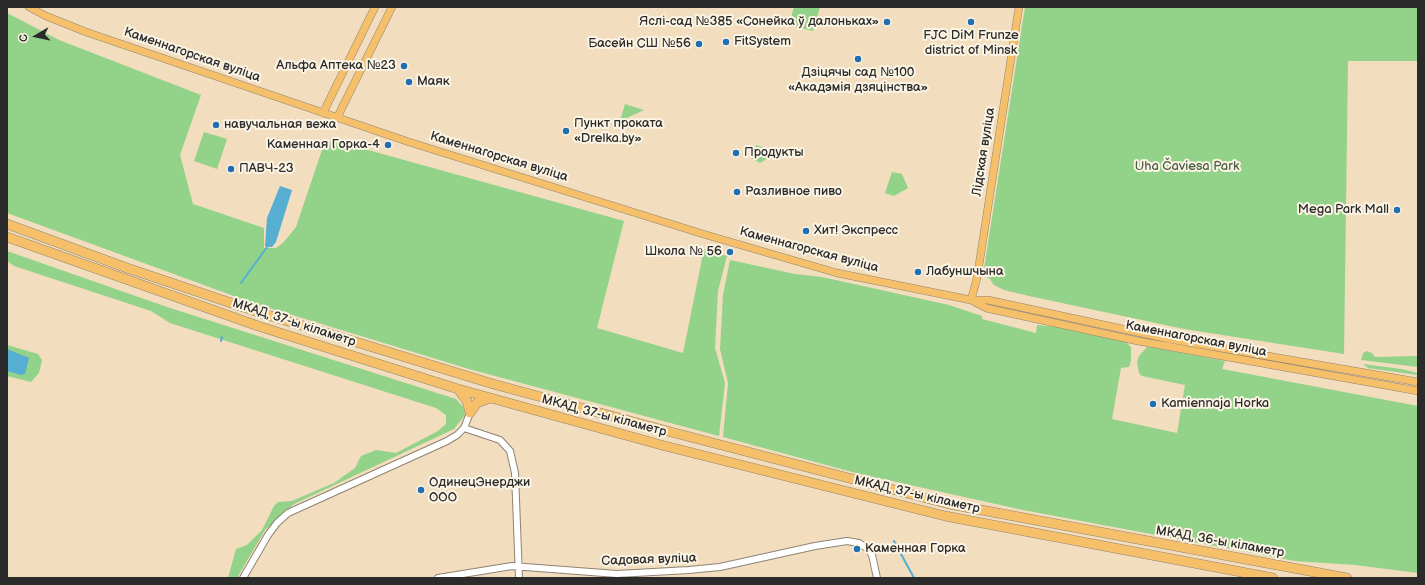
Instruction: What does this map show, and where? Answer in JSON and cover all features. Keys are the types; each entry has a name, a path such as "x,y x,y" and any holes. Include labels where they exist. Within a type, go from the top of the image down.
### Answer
{"highway":[{"name":"МКАД, 37-ы кіламетр","path":"7,224 127,268 258,312 493,384 942,502 1089,531"},
{"name":"МКАД, 37-ы кіламетр","path":"7,237 123,280 258,326 458,389 672,448 883,502 1086,544"},
{"path":"458,389 467,401 470,413"},
{"path":"470,413 478,403 490,398"},
{"name":"МКАД, 36-ы кіламетр","path":"1089,531 1347,578"},
{"name":"МКАД, 36-ы кіламетр","path":"1086,544 1273,578"}],"main road":[{"name":"Каменнагорская вуліца","path":"29,7 46,16 86,32 337,118 500,170 789,259 837,272 971,300 988,300 1169,339 1418,382"},
{"path":"323,113 375,7"},
{"path":"337,118 392,7"},
{"name":"Лідская вуліца","path":"971,300 977,278 1019,7"},
{"name":"Каменнагорская вуліца","path":"971,300 986,308 1138,341 1418,391"}],"street":[{"path":"243,578 276,523 288,514 458,435 464,428 470,413"},
{"path":"464,428 500,440 510,451 515,474 519,578"},
{"name":"Садовая вуліца","path":"438,578 498,568 519,567 617,574 652,573 720,567 815,546 847,541 859,543 868,548 872,555 877,578"}],"green space":[{"path":"794,7 820,7 813,31 789,25"},
{"name":"Uha Čaviesa Park","path":"1025,7 1418,7 1418,61 1348,61 1344,354 1184,329 1029,296 1004,290 994,285 990,279 983,275"},
{"path":"7,13 59,40 201,95 180,155 193,204 264,228 264,248 276,248 283,243 296,227 325,141 350,145 624,221 597,328 683,353 704,249 727,256 718,291 715,348 725,383 719,436 469,369 253,303 7,213"},
{"path":"625,104 634,107 644,110 620,121"},
{"path":"204,132 227,139 217,169 194,161"},
{"path":"756,145 780,151 760,163 751,158"},
{"path":"892,172 902,174 908,188 894,196 885,193"},
{"path":"7,251 167,307 456,399 463,407 465,415 454,429 294,504 265,530 237,578 228,578 236,549 247,545 262,530 274,506 278,502 292,501 334,483 355,468 361,456 376,450 396,453 438,431 446,424 446,415 436,408 170,323 151,311 14,266 7,261"},
{"path":"730,260 795,274 822,277 949,305 982,316 982,319 1036,333 1037,325 1057,327 1126,342 1131,347 1131,361 1129,367 1121,368 1112,419 1177,433 1185,385 1142,376 1139,373 1137,362 1139,356 1147,347 1225,361 1222,369 1418,406 1418,573 1355,565 1295,561 1023,510 856,473 723,437 728,383 720,349 723,295"},
{"path":"7,345 38,354 42,360 39,373 31,382 7,376"},
{"path":"1367,351 1372,353 1375,357 1418,356 1418,367 1361,360 1363,353"},
{"path":"1363,364 1401,369 1418,373 1418,375 1368,368"}],"water":[{"path":"280,186 292,190 276,242 272,247 267,247 265,246 267,218"},
{"path":"7,349 29,358 25,374 21,375 7,371"}],"waterway":[{"path":"241,283 267,247"},
{"path":"221,341 222,337"},
{"path":"894,541 914,578"}],"place":[{"name":"Яслі-сад №385 «Сонейка ў далоньках»","path":"887,22"},
{"name":"FJC DiM Frunze district of Minsk","path":"971,22"},
{"name":"FitSystem","path":"726,42"},
{"name":"Басейн СШ №56","path":"699,44"},
{"name":"Дзіцячы сад №100 «Акадэмія дзяцінства»","path":"858,59"},
{"name":"Альфа Аптека №23","path":"404,66"},
{"name":"Маяк","path":"409,82"},
{"name":"навучальная вежа","path":"216,125"},
{"name":"Пункт проката «Drelka.by»","path":"566,131"},
{"name":"Каменная Горка-4","path":"388,145"},
{"name":"Продукты","path":"736,153"},
{"name":"ПАВЧ-23","path":"231,169"},
{"name":"Разливное пиво","path":"737,192"},
{"name":"Mega Park Mall","path":"1397,210"},
{"name":"Хит! Экспресс","path":"806,231"},
{"name":"Школа № 56","path":"730,252"},
{"name":"Лабуншчына","path":"918,272"},
{"name":"Kamiennaja Horka","path":"1153,404"},
{"name":"ОдинецЭнерджи ООО","path":"421,490"},
{"name":"Каменная Горка","path":"857,549"}]}
